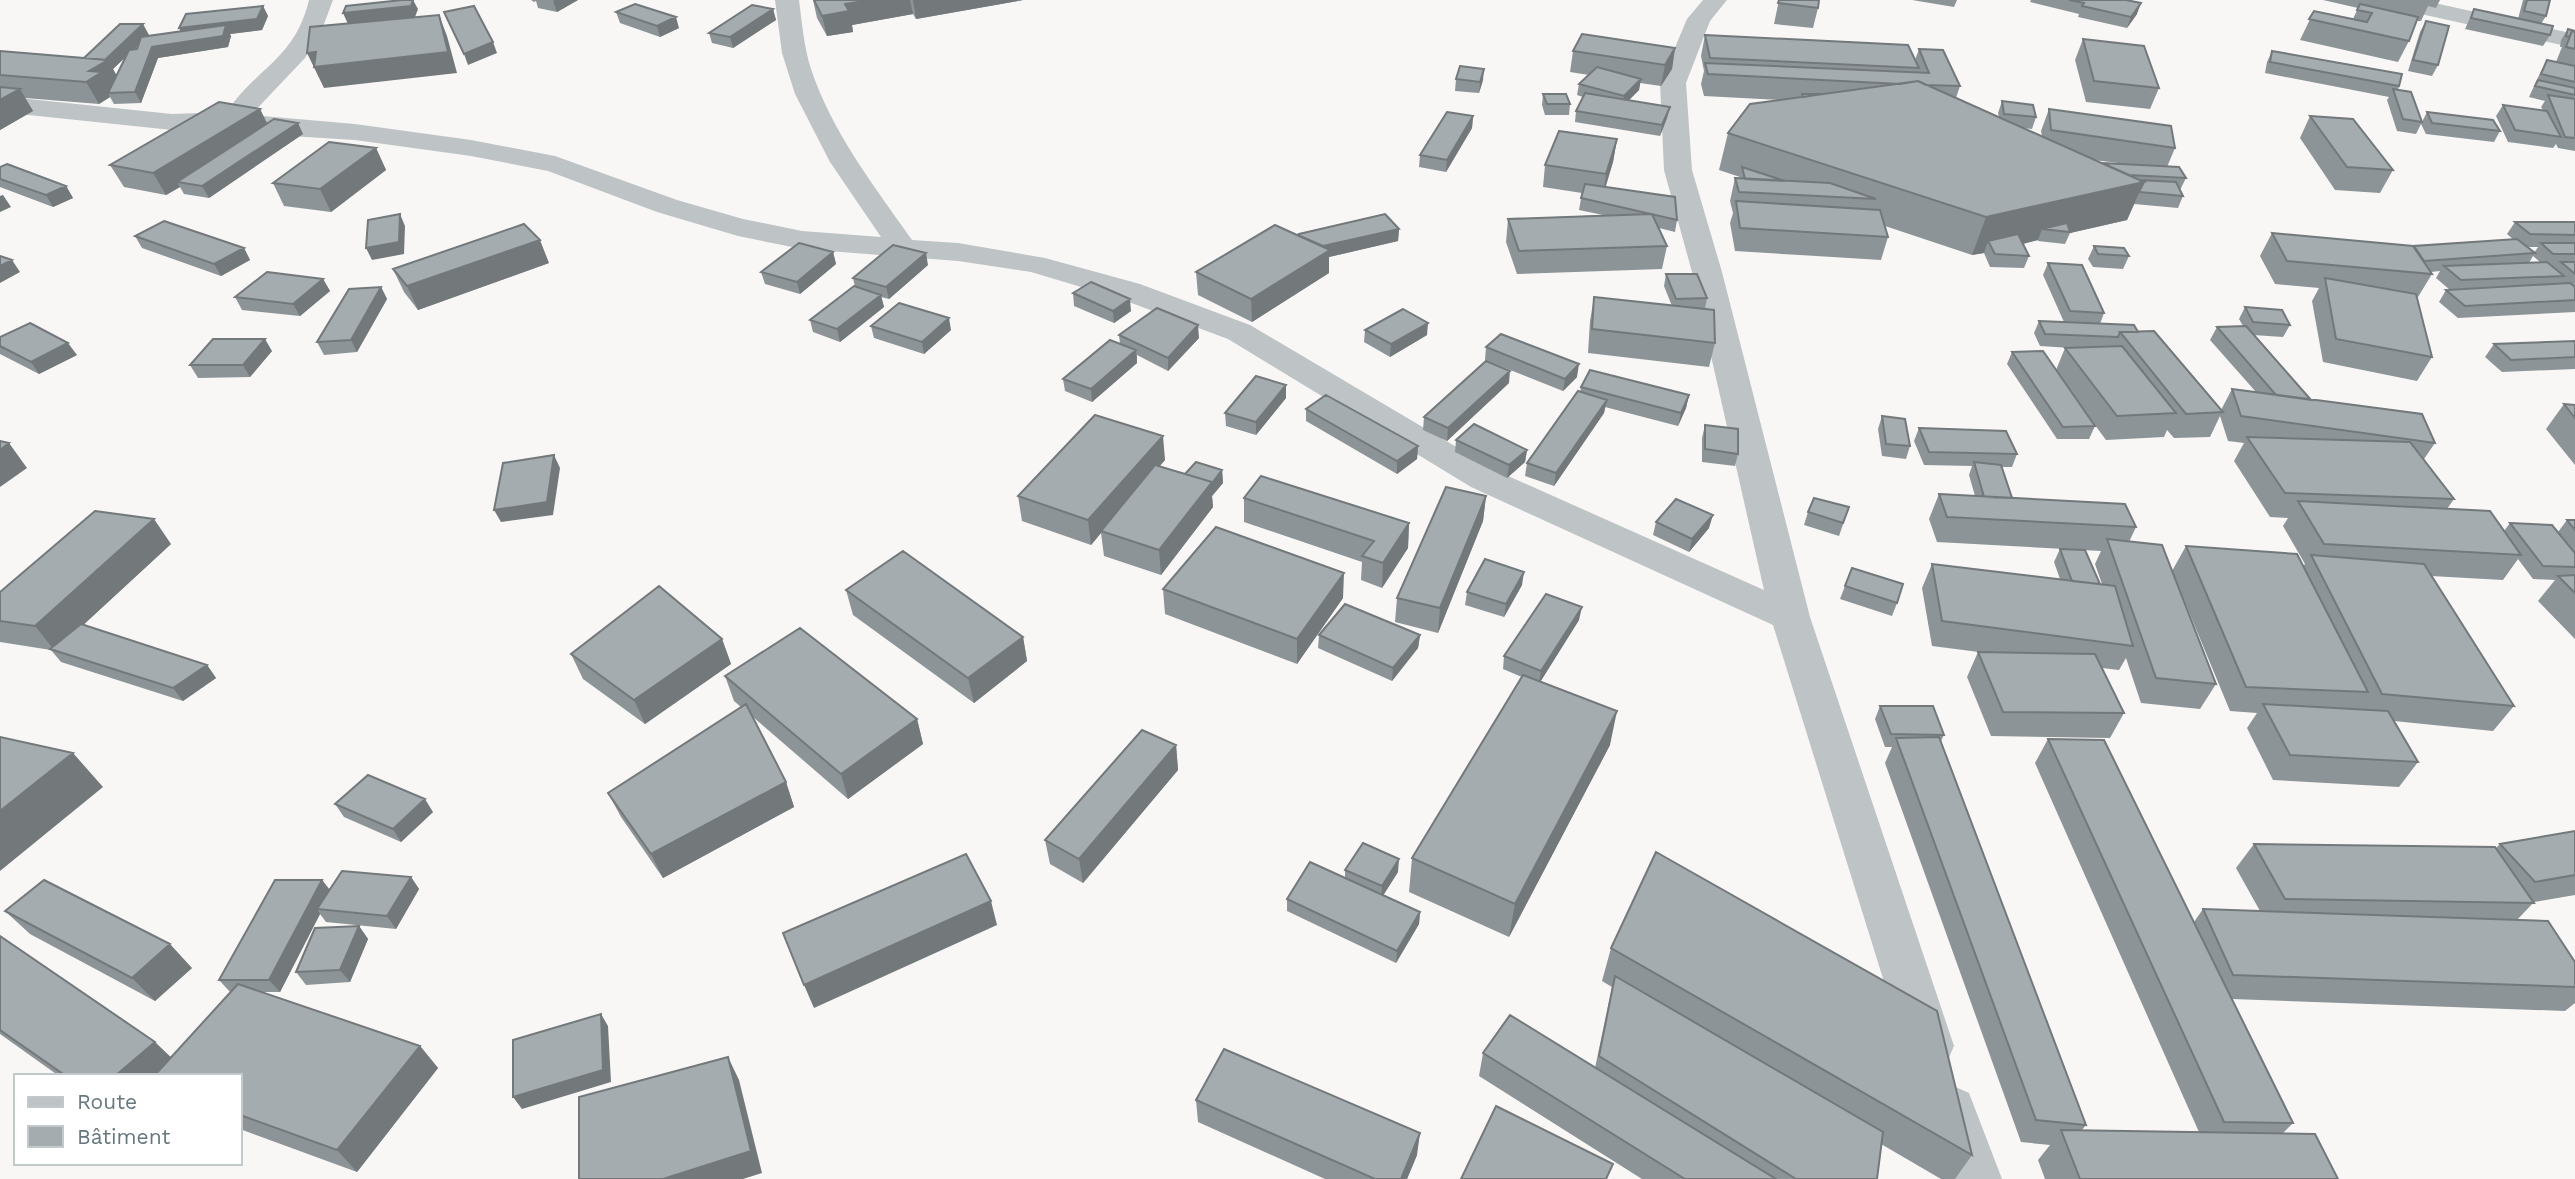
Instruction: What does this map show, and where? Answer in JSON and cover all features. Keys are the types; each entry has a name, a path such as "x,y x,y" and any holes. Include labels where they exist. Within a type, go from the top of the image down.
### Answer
{"street":[{"path":"236,119 238,111 275,77 307,37 321,0"},
{"path":"786,0 799,69 816,109 850,172 902,247"},
{"path":"1715,0 1699,19 1673,83 1678,170 1707,272 1790,617 1894,946 1975,1179"},
{"path":"2389,0 2575,41"},
{"path":"0,104 172,122 236,119 257,126 355,132 471,148 555,164 667,206 738,228 802,240 958,252 1034,264 1129,291 1239,332 1484,479 1790,617"}],"building":[{"path":"413,0 411,6 343,13 346,6"},
{"path":"814,0 871,0 845,4 849,11 822,16"},
{"path":"1779,0 1819,0 1818,8 1778,3"},
{"path":"2069,0 2126,0 2141,3 2131,17 2082,6 2084,3"},
{"path":"2527,0 2550,0 2546,16 2524,11"},
{"path":"635,4 676,17 657,26 616,12"},
{"path":"2360,4 2418,17 2409,41 2309,19 2314,11 2367,22 2372,13 2357,10"},
{"path":"752,5 773,9 730,37 709,33"},
{"path":"263,6 257,19 179,28 186,14"},
{"path":"474,6 493,42 464,54 444,12"},
{"path":"2474,9 2553,26 2550,35 2471,18"},
{"path":"439,15 448,52 314,67 316,52 307,53 310,27"},
{"path":"2426,21 2449,26 2438,65 2413,60"},
{"path":"120,24 143,24 105,60 84,58"},
{"path":"226,25 223,36 152,47 135,92 108,93 129,50 137,49 141,37"},
{"path":"2568,29 2575,31 2572,31 2569,37 2566,36"},
{"path":"2572,31 2575,32 2575,49 2566,47"},
{"path":"1582,34 1675,48 1665,65 1573,51"},
{"path":"1705,35 1908,45 1919,68 1710,58"},
{"path":"2083,39 2144,46 2159,88 2094,81"},
{"path":"1919,49 1943,50 1960,86 1926,85 1918,81 1900,84 1708,74 1705,63 1929,73"},
{"path":"0,51 108,60 89,71 102,72 86,82 0,75"},
{"path":"2272,51 2402,74 2399,86 2270,62"},
{"path":"2547,60 2575,66 2575,82 2541,74"},
{"path":"1460,66 1484,69 1480,82 1456,79"},
{"path":"1597,67 1641,79 1624,96 1579,84"},
{"path":"2538,80 2575,88 2575,95 2535,86"},
{"path":"1918,81 2144,182 1986,217 1728,133 1750,104"},
{"path":"0,87 20,89 0,100"},
{"path":"2393,89 2411,92 2422,122 2403,119"},
{"path":"1585,93 1670,107 1662,125 1576,111"},
{"path":"1543,94 1566,94 1570,104 1547,104"},
{"path":"2548,95 2575,99 2575,138 2565,137"},
{"path":"2002,101 2033,105 2036,117 2004,114"},
{"path":"219,102 260,109 153,173 110,165"},
{"path":"2503,105 2547,111 2561,137 2515,130"},
{"path":"2049,109 2171,126 2175,148 2051,130"},
{"path":"1447,112 1473,116 1447,160 1420,155"},
{"path":"2427,112 2493,120 2500,131 2432,123"},
{"path":"2310,116 2353,119 2393,170 2347,167"},
{"path":"274,119 298,123 202,186 177,182"},
{"path":"1559,131 1617,139 1606,174 1545,165"},
{"path":"329,142 376,148 320,189 273,183"},
{"path":"2102,163 2179,167 2186,178 2129,175"},
{"path":"7,164 66,186 46,195 0,179 0,167"},
{"path":"1742,167 1785,181 1745,179"},
{"path":"1735,178 1830,183 1876,199 1739,192"},
{"path":"2139,180 2176,182 2183,196 2139,192 2144,182"},
{"path":"1585,184 1675,197 1677,220 1581,198"},
{"path":"1736,201 1880,210 1888,237 1740,228"},
{"path":"400,214 399,242 366,248 368,220"},
{"path":"1385,214 1399,229 1323,246 1299,234"},
{"path":"1652,214 1667,246 1519,251 1508,219"},
{"path":"164,221 244,248 214,264 135,236"},
{"path":"2515,222 2575,222 2575,235 2530,234"},
{"path":"2067,223 2070,232 2042,229"},
{"path":"524,224 540,240 407,286 393,269"},
{"path":"1275,225 1330,250 1251,299 1196,272"},
{"path":"2272,233 2413,246 2432,274 2287,261"},
{"path":"2018,234 2029,256 1995,254 1988,241"},
{"path":"2517,239 2535,253 2424,261 2414,246"},
{"path":"799,243 833,252 797,282 761,272"},
{"path":"2541,243 2575,243 2575,254 2553,254"},
{"path":"893,245 926,253 886,287 853,278"},
{"path":"2094,246 2124,248 2129,256 2098,254"},
{"path":"0,256 12,260 0,266"},
{"path":"2547,262 2564,276 2461,280 2444,266"},
{"path":"2561,262 2575,262 2575,274"},
{"path":"2048,263 2082,265 2104,313 2070,311"},
{"path":"267,272 323,279 293,304 235,297"},
{"path":"1666,274 1697,274 1707,298 1676,299"},
{"path":"2325,278 2416,294 2432,357 2336,339"},
{"path":"1091,282 1130,299 1113,311 1073,293"},
{"path":"2570,283 2575,287 2575,300 2465,306 2446,290"},
{"path":"854,286 881,295 837,329 810,320"},
{"path":"381,287 351,340 317,342 349,289"},
{"path":"1594,297 1714,310 1715,343 1592,329"},
{"path":"899,303 949,318 922,342 871,326"},
{"path":"2245,307 2282,310 2290,325 2253,322"},
{"path":"1157,308 1198,325 1168,358 1119,335"},
{"path":"1403,309 1428,323 1391,344 1365,330"},
{"path":"2039,321 2134,325 2138,332 2120,332 2118,337 2045,334"},
{"path":"30,323 68,343 31,362 0,346 0,337"},
{"path":"2246,326 2311,400 2276,395 2217,327"},
{"path":"2154,331 2223,412 2186,414 2120,332"},
{"path":"1501,334 1579,364 1565,379 1486,347"},
{"path":"213,339 265,339 243,365 190,365"},
{"path":"1110,340 1136,350 1091,389 1063,379"},
{"path":"2575,341 2575,357 2511,360 2494,344"},
{"path":"2122,346 2176,413 2117,416 2065,348"},
{"path":"2043,351 2095,426 2063,427 2012,352"},
{"path":"1486,361 1510,371 1448,428 1424,417"},
{"path":"1590,370 1689,395 1681,413 1581,387"},
{"path":"1256,376 1286,385 1256,422 1225,413"},
{"path":"2232,389 2422,414 2435,443 2241,416"},
{"path":"1578,391 1607,400 1556,473 1527,463"},
{"path":"1326,395 1418,446 1397,461 1306,409"},
{"path":"2564,404 2575,405 2575,418"},
{"path":"1095,415 1163,436 1088,520 1018,496"},
{"path":"1882,416 1905,419 1910,446 1886,444"},
{"path":"1474,424 1527,450 1509,465 1456,440"},
{"path":"1705,425 1738,429 1738,454 1705,449"},
{"path":"1919,428 2006,431 2017,454 1929,452"},
{"path":"2247,437 2410,442 2454,499 2285,493"},
{"path":"0,441 9,443 0,450"},
{"path":"554,455 547,502 494,510 503,463"},
{"path":"1196,462 1222,470 1212,483 1185,474"},
{"path":"1974,462 2001,465 2012,498 1984,497"},
{"path":"1155,465 1212,482 1159,550 1101,531"},
{"path":"1261,476 1409,523 1383,563 1362,556 1374,541 1244,498"},
{"path":"1446,487 1486,496 1440,608 1397,598"},
{"path":"1939,494 2125,504 2136,527 1947,517"},
{"path":"1814,498 1849,507 1843,523 1808,512"},
{"path":"1676,499 1713,515 1692,539 1656,522"},
{"path":"2298,501 2490,511 2521,555 2324,544"},
{"path":"95,511 154,519 35,626 0,621 0,592"},
{"path":"2567,520 2575,520 2575,530"},
{"path":"2510,523 2552,525 2575,553 2575,567 2543,566"},
{"path":"1216,527 1344,573 1297,639 1163,589"},
{"path":"2107,539 2162,545 2216,684 2156,678"},
{"path":"2186,546 2297,554 2368,692 2246,687"},
{"path":"2060,549 2085,550 2100,584 2072,581"},
{"path":"903,551 1023,637 968,678 846,590"},
{"path":"2311,555 2424,564 2514,706 2382,694"},
{"path":"1485,559 1524,572 1506,604 1467,592"},
{"path":"1932,564 2115,586 2133,646 1942,621"},
{"path":"1852,568 1903,584 1897,603 1845,586"},
{"path":"2575,575 2575,593 2558,576"},
{"path":"659,586 722,639 634,700 571,654"},
{"path":"1546,594 1582,607 1541,671 1504,656"},
{"path":"1345,604 1420,635 1393,668 1319,635"},
{"path":"81,624 207,665 173,688 50,649"},
{"path":"800,628 917,719 841,774 725,676"},
{"path":"1978,652 2095,654 2124,713 2003,712"},
{"path":"1523,675 1617,711 1515,904 1412,858"},
{"path":"746,704 786,782 651,854 608,793"},
{"path":"2263,704 2388,711 2418,762 2290,755"},
{"path":"1880,706 1933,706 1944,735 1891,734"},
{"path":"1142,730 1176,745 1079,859 1045,840"},
{"path":"0,737 73,753 0,811"},
{"path":"1939,737 2086,1125 2036,1120 1896,738"},
{"path":"2048,739 2104,740 2293,1123 2224,1122"},
{"path":"368,775 425,799 393,829 335,804"},
{"path":"2575,831 2575,875 2535,882 2500,844"},
{"path":"1363,843 1399,859 1382,886 1345,870"},
{"path":"2254,844 2495,847 2534,903 2285,899"},
{"path":"1656,852 1937,1011 1972,1155 1611,948"},
{"path":"966,854 991,901 804,985 783,933"},
{"path":"1310,862 1420,912 1397,951 1287,899"},
{"path":"342,871 411,877 387,916 317,909"},
{"path":"44,880 170,944 132,978 5,911"},
{"path":"275,880 322,880 269,980 219,980"},
{"path":"2203,909 2548,921 2575,962 2575,987 2233,975"},
{"path":"359,926 340,970 296,972 315,928"},
{"path":"0,936 155,1042 117,1074 63,1074 0,1030"},
{"path":"1615,976 1883,1132 1877,1179 1796,1179 1599,1056"},
{"path":"238,984 420,1046 337,1150 242,1116 242,1074 156,1074"},
{"path":"601,1014 603,1070 513,1097 513,1040"},
{"path":"1510,1015 1776,1179 1685,1179 1483,1053"},
{"path":"1224,1049 1420,1133 1401,1179 1375,1179 1196,1100"},
{"path":"728,1057 751,1151 663,1179 579,1179 579,1097"},
{"path":"1496,1106 1613,1164 1606,1179 1461,1179"},
{"path":"2061,1130 2315,1134 2338,1179 2080,1179"}]}
